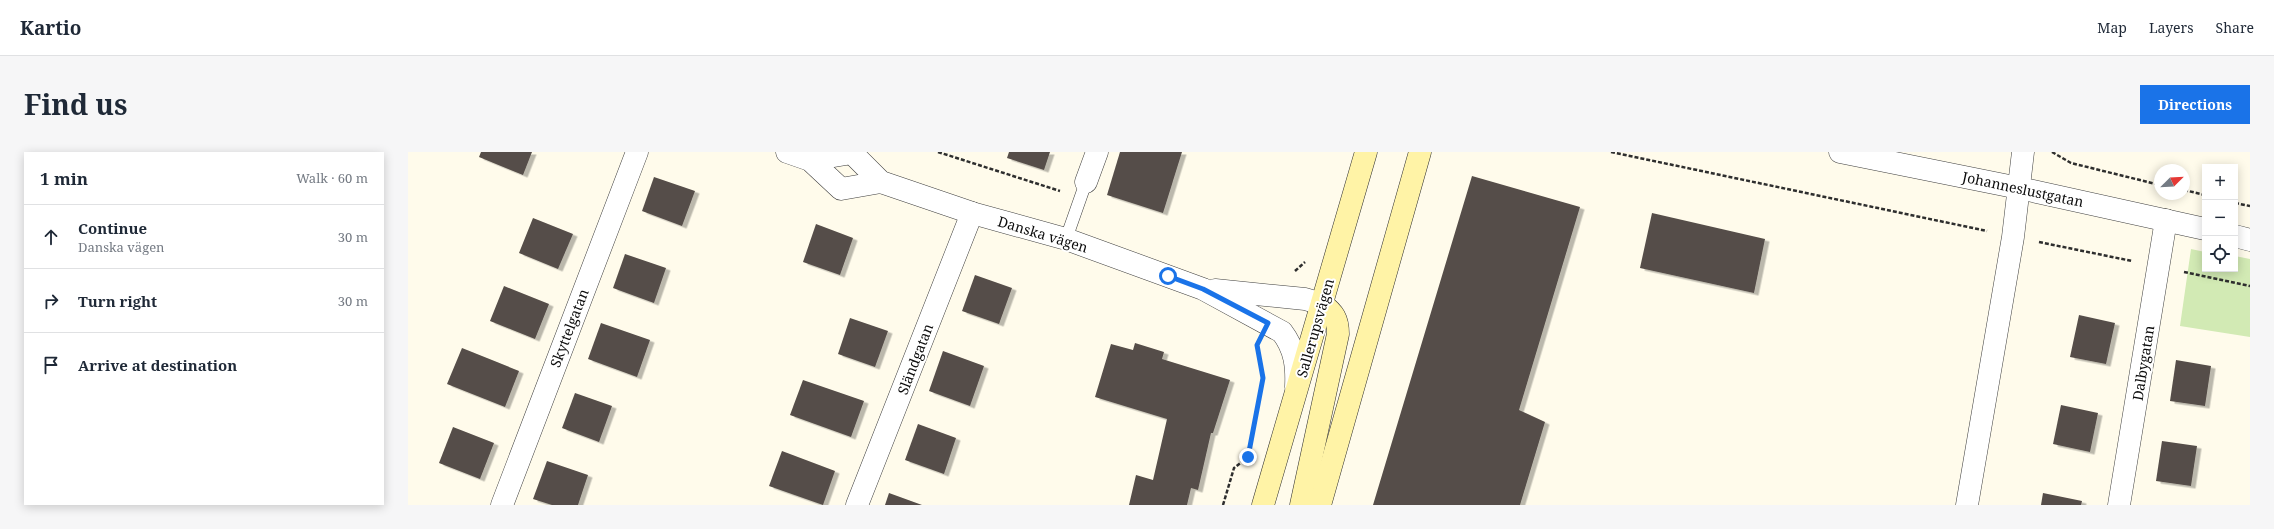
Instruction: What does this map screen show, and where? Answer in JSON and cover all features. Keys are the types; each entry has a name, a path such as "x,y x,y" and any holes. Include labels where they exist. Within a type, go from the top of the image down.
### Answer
{"main road":[{"name":"Sallerupsvägen","path":"1263,505 1366,152"},
{"path":"1320,505 1420,152"},
{"path":"1301,505 1338,334 1338,322 1333,312 1322,304"}],"street":[{"name":"Skyttelgatan","path":"502,505 637,152"},
{"name":"Danska vägen","path":"787,152 810,160 841,189 882,182"},
{"path":"1084,190 1097,152"},
{"name":"Johanneslustgatan","path":"1840,152 2019,188 2202,229"},
{"path":"1968,505 2013,237 2023,152"},
{"name":"Danska vägen","path":"810,160 852,153 882,182 972,213 1066,239 1203,289 1268,323 1282,332 1291,343 1297,370 1296,395"},
{"name":"Sländgatan","path":"858,505 972,213"},
{"name":"Dalbygatan","path":"2119,505 2166,220"},
{"path":"2238,237 2250,240"},
{"name":"Danska vägen","path":"1203,289 1305,299 1322,304"}],"lane":[{"path":"1066,239 1084,190"}],"path":[{"path":"938,152 1084,190"},
{"path":"1611,152 2250,286"},
{"path":"2052,152 2072,163 2154,184"},
{"path":"2190,191 2202,194"},
{"path":"2238,204 2250,206"},
{"path":"1277,296 1282,280 1303,265 1307,259"},
{"path":"1222,505 1234,468 1248,457 1263,378 1257,345 1268,323"}],"green space":[{"path":"2191,249 2202,251 2202,272 2238,272 2238,257 2250,259 2250,337 2180,326"}],"building":[{"path":"481,152 532,152 523,175 479,157"},
{"path":"1009,152 1050,152 1044,170 1007,158"},
{"path":"1120,152 1182,152 1163,213 1107,195"},
{"path":"1472,176 1580,207 1519,410 1545,422 1520,505 1373,505"},
{"path":"654,177 695,191 682,226 642,211"},
{"path":"1652,213 1765,239 1754,293 1640,268"},
{"path":"533,218 573,234 558,269 519,253"},
{"path":"816,224 853,238 840,275 803,262"},
{"path":"625,254 666,268 654,303 613,288"},
{"path":"975,275 1012,288 999,324 962,311"},
{"path":"504,286 549,304 535,339 490,321"},
{"path":"2079,315 2115,323 2106,364 2070,357"},
{"path":"850,318 888,331 875,367 838,354"},
{"path":"601,323 650,340 637,377 588,359"},
{"path":"1135,343 1164,352 1162,359 1230,380 1213,433 1211,433 1198,490 1191,488 1187,505 1129,505 1136,475 1153,480 1167,419 1095,397 1111,344 1133,350"},
{"path":"462,348 519,371 505,407 447,384"},
{"path":"943,351 984,366 970,406 929,391"},
{"path":"2176,360 2211,366 2205,406 2170,401"},
{"path":"803,380 864,401 851,437 790,415"},
{"path":"575,393 612,406 599,442 562,428"},
{"path":"2061,405 2098,413 2090,452 2053,444"},
{"path":"918,424 956,438 944,474 905,460"},
{"path":"453,427 494,443 480,479 439,463"},
{"path":"2162,441 2197,446 2191,486 2156,481"},
{"path":"782,451 835,471 823,505 769,486"},
{"path":"547,461 588,475 578,505 552,505 533,499"},
{"path":"889,493 922,505 885,505"},
{"path":"2043,493 2082,501 2081,505 2041,505"}],"route":[{"path":"1168,276 1203,289 1268,323 1257,345 1263,378 1248,457"}]}
